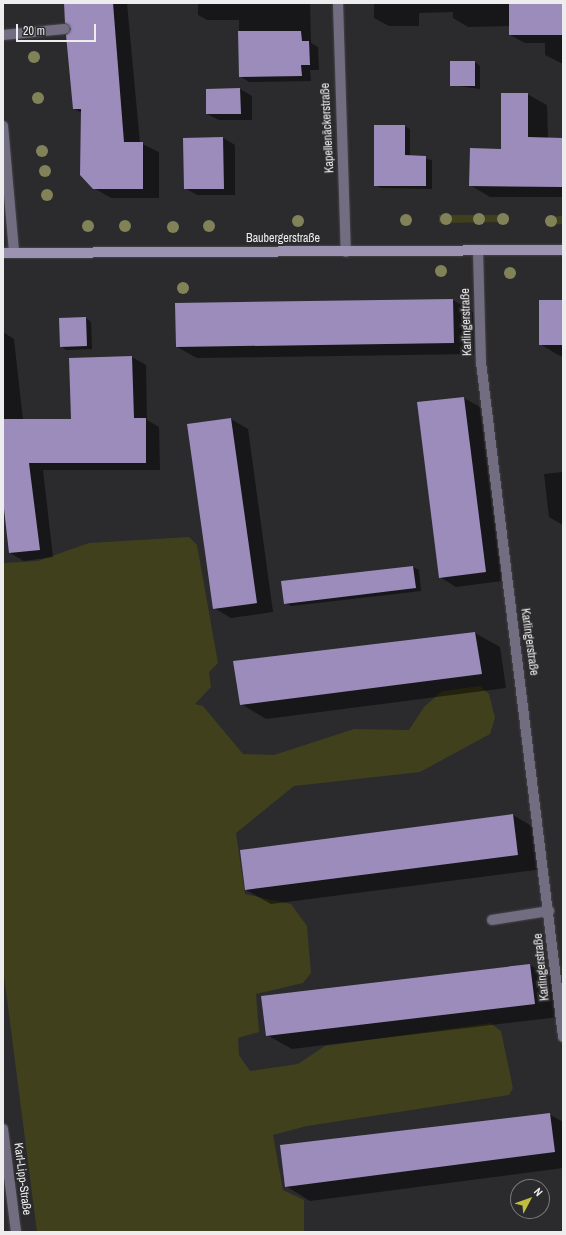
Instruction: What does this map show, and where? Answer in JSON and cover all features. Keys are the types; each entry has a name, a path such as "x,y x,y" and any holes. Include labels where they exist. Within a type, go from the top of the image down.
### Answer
{"street":[{"name":"Kapellenäckerstraße","path":"338,3 346,252"},
{"path":"3,35 65,29"},
{"path":"3,126 14,253"},
{"name":"Karlingerstraße","path":"478,250 481,362 549,911 563,1037"},
{"name":"Baubergerstraße","path":"3,253 563,250"},
{"path":"492,920 549,911"},
{"name":"Karl-Lipp-Straße","path":"3,1129 16,1232"}],"shaded area":[{"path":"439,215 509,215 509,222 439,223"},
{"path":"563,216 563,224 547,225 547,217"},
{"path":"189,537 197,545 218,663 209,672 211,687 195,704 203,706 243,754 274,755 354,729 409,730 424,707 442,691 480,686 489,694 495,718 490,734 420,772 294,786 236,833 245,894 291,904 307,926 311,973 303,983 256,994 259,1032 238,1038 239,1055 250,1071 298,1064 325,1046 490,1023 501,1031 513,1088 509,1095 307,1126 273,1135 283,1190 304,1200 304,1232 37,1232 3,968 3,563 38,561 89,543"}],"building":[{"path":"64,3 113,3 124,142 143,142 143,189 93,189 80,175 81,109 73,109 66,35 71,29 65,23"},
{"path":"509,3 563,3 563,35 509,35"},
{"path":"238,31 301,31 302,41 309,41 310,65 301,65 302,76 239,77"},
{"path":"450,61 475,61 475,86 450,86"},
{"path":"240,88 241,114 206,114 206,89"},
{"path":"501,93 528,93 528,137 563,138 563,187 469,186 470,148 501,149"},
{"path":"374,125 405,125 405,155 426,156 426,186 374,186"},
{"path":"223,137 224,189 184,189 183,138"},
{"path":"453,299 454,343 176,347 175,303"},
{"path":"539,300 563,300 563,345 539,345"},
{"path":"86,317 87,346 60,347 59,318"},
{"path":"132,356 134,418 146,418 146,463 29,463 40,550 9,553 3,500 3,419 71,419 69,358"},
{"path":"464,397 486,572 439,578 417,402"},
{"path":"231,418 257,603 213,609 187,424"},
{"path":"413,566 416,588 284,604 281,581"},
{"path":"475,632 482,674 240,705 233,661"},
{"path":"513,814 518,855 245,890 240,850"},
{"path":"530,964 535,1004 266,1036 261,996"},
{"path":"550,1113 555,1152 285,1187 280,1145"}]}
